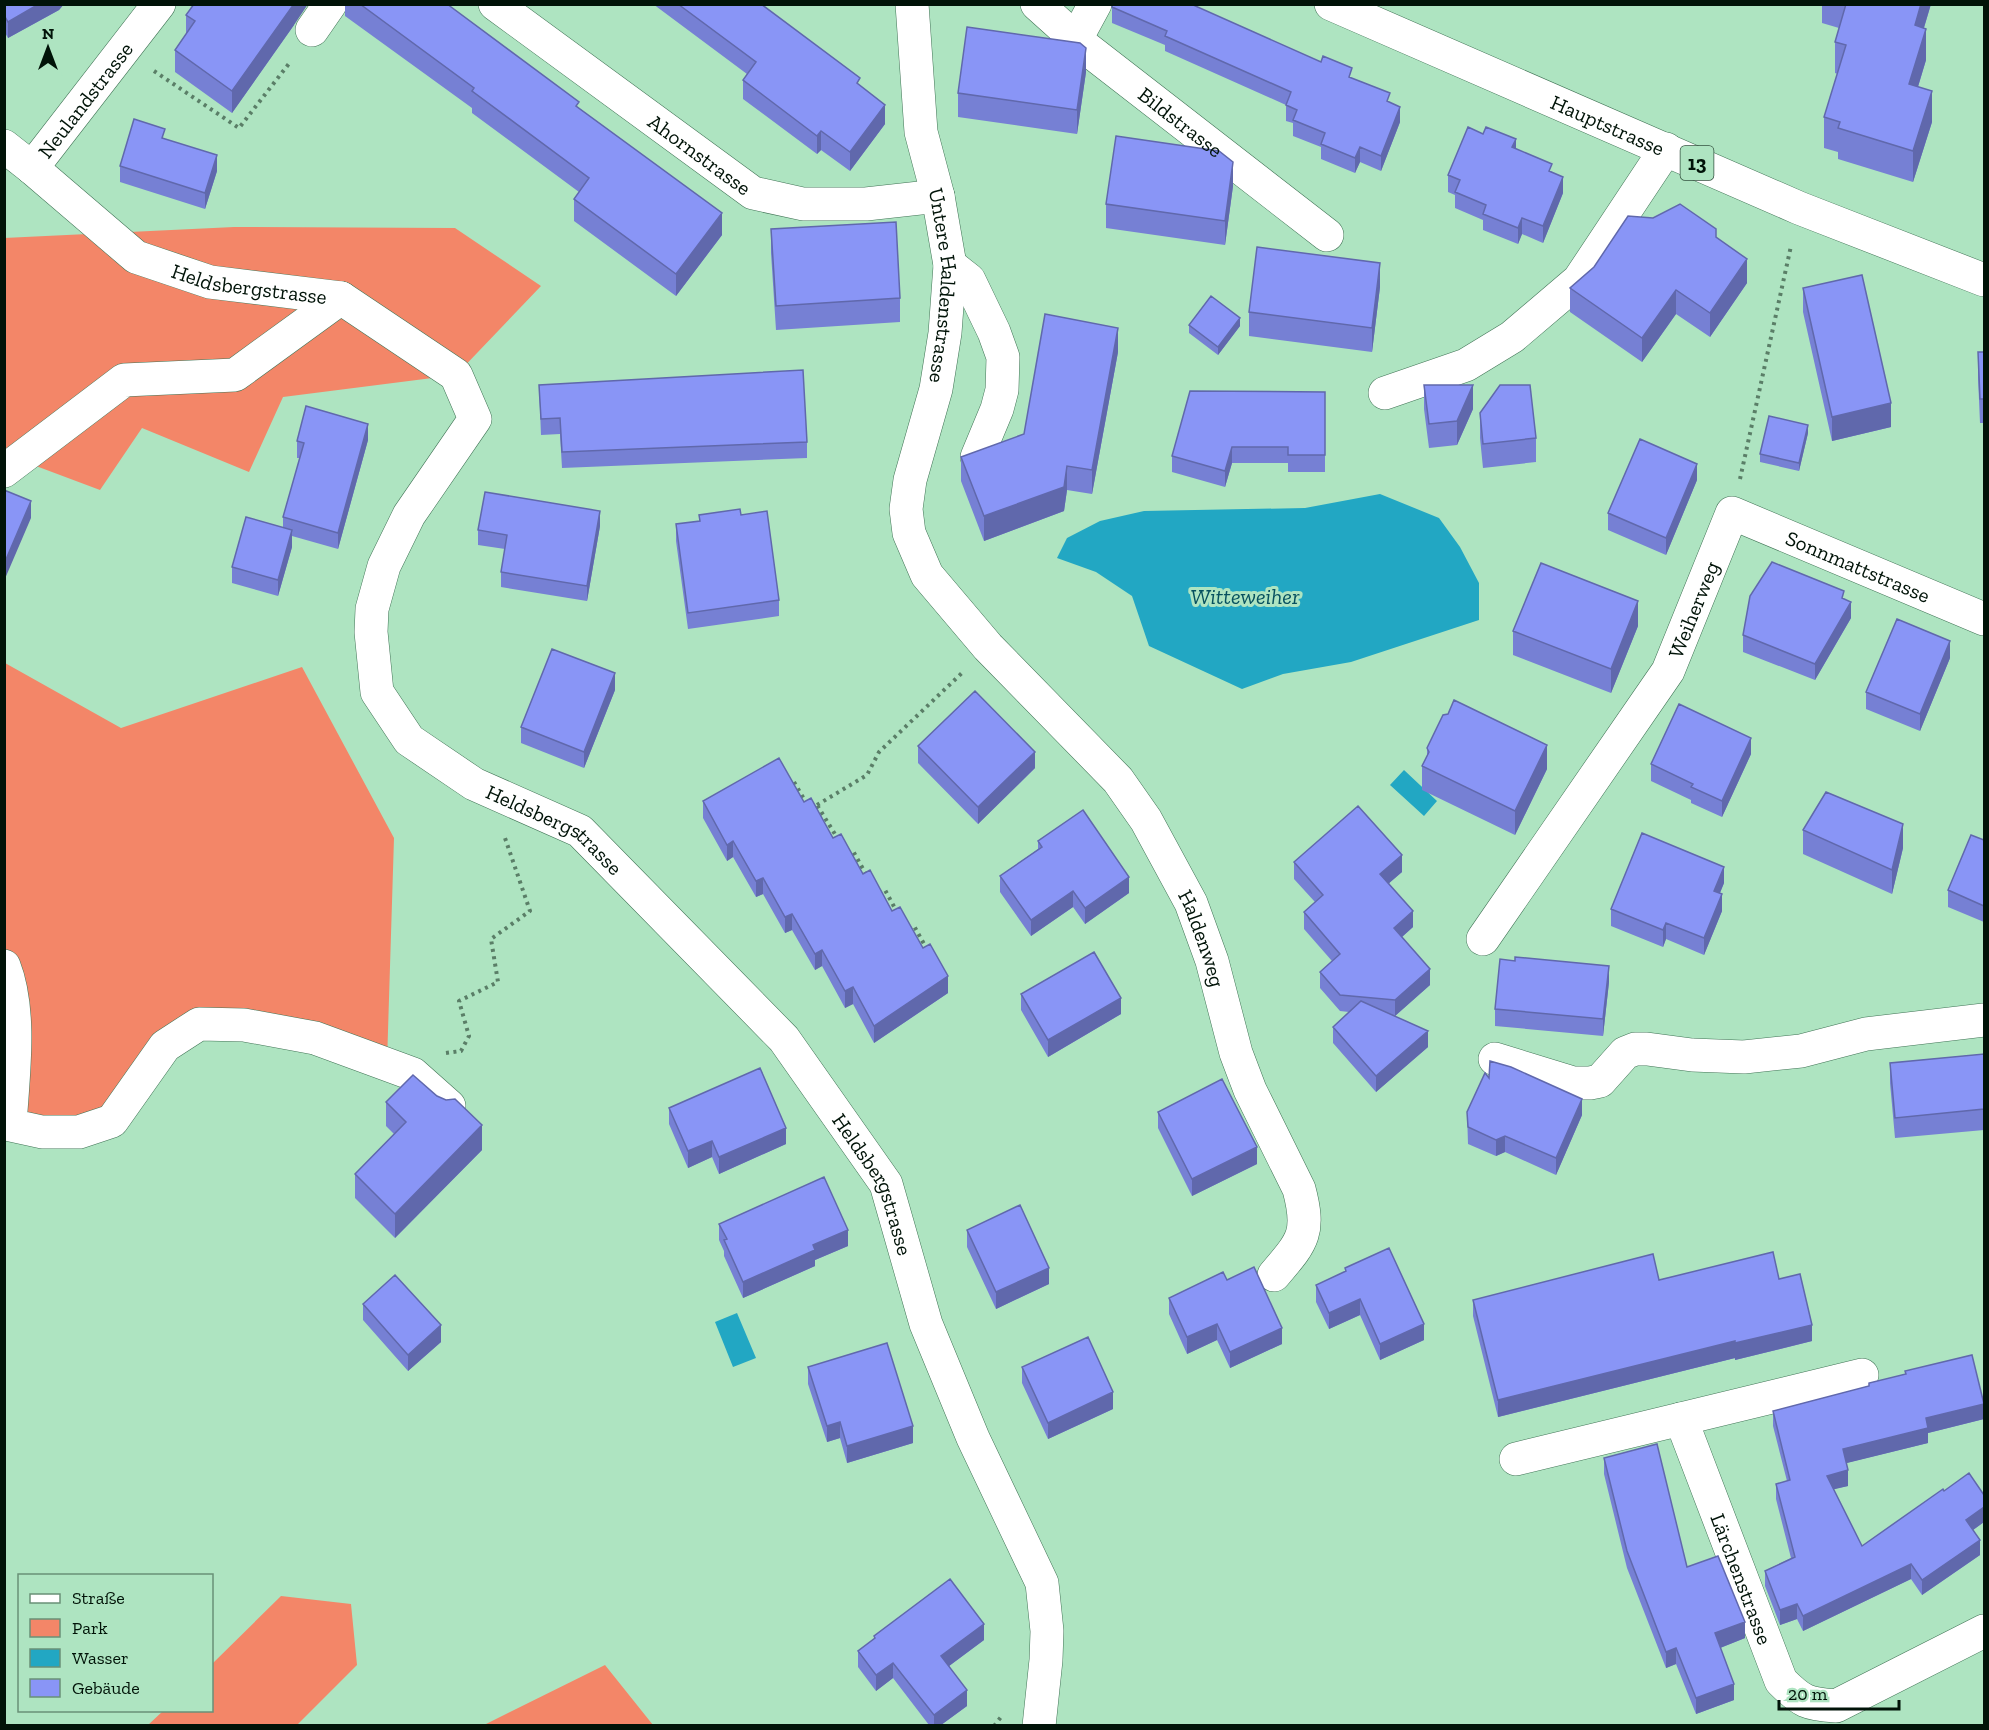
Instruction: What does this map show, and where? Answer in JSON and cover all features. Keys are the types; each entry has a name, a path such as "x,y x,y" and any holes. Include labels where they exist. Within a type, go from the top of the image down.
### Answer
{"street":[{"name":"Neulandstrasse","path":"4,146 32,168 159,4"},
{"name":"Ahornstrasse","path":"495,4 753,193 803,204 866,204 938,196"},
{"name":"Untere Haldenstrasse","path":"912,4 921,132 938,196 950,265 945,333 936,389 910,480 906,509 909,533 927,575 988,647"},
{"name":"Bildstrasse","path":"1037,4 1076,39 1327,235"},
{"path":"1076,39 1095,4"},
{"name":"Hauptstrasse","path":"1331,4 1799,208 1984,280"},
{"path":"1385,393 1466,365 1512,337 1579,280 1666,149"},
{"name":"Heldsbergstrasse","path":"32,168 136,257 210,282 341,298 456,375 475,419 409,515 384,566 372,609 371,632 377,693 409,740 474,784 580,831 784,1039 886,1184 926,1324 973,1438 1042,1583 1047,1631 1039,1725"},
{"path":"950,265 969,280 994,332 1003,357 1002,390 997,409 977,457"},
{"path":"4,471 124,380 235,375 341,298"},
{"name":"Sonnmattstrasse","path":"1732,513 1984,618"},
{"name":"Weiherweg","path":"1483,939 1668,671 1732,513"},
{"name":"Haldenweg","path":"988,647 1118,780 1146,820 1191,903 1212,961 1236,1053 1250,1090 1299,1189 1304,1206 1305,1228 1300,1243 1274,1275"},
{"path":"4,966 12,985 15,1054 10,1125 42,1131 79,1132 112,1121 165,1046 199,1024 244,1025 315,1038 413,1074 439,1097"},
{"path":"1495,1059 1573,1083 1590,1083 1600,1081 1625,1053 1635,1049 1647,1048 1692,1054 1744,1057 1801,1051 1866,1034 1984,1020"},
{"path":"1516,1459 1862,1375"},
{"name":"Lärchenstrasse","path":"1681,1419 1781,1681 1798,1698 1813,1704 1836,1706 1984,1631"}],"path":[{"path":"124,51 239,128 292,59"},
{"path":"1732,513 1791,245"},
{"path":"794,782 810,809 867,776 879,752 950,684"},
{"path":"439,1097 451,1073 445,1053 461,1051 469,1036 459,1001 498,982 491,939 530,911 501,828 474,784"},
{"path":"817,805 848,854 853,851 877,894 885,890 907,930 914,926 929,952"}],"green space":[{"path":"234,227 455,228 541,286 456,375 283,397 249,472 142,428 100,490 20,460 5,471 4,238"},
{"path":"5,663 121,728 302,667 394,838 387,1063 199,1024 112,1121 10,1125 5,966"},
{"path":"281,1596 351,1604 357,1665 297,1725 148,1725 162,1712 213,1712 213,1663"},
{"path":"605,1665 653,1725 484,1725"}],"water":[{"name":"Witteweiher","path":"1380,494 1439,518 1460,547 1479,583 1479,620 1351,662 1283,674 1242,689 1149,646 1132,596 1096,572 1057,558 1067,538 1100,521 1144,511 1305,508"},
{"path":"1404,770 1437,801 1424,816 1390,785"},
{"path":"737,1313 756,1358 733,1367 715,1322"}],"building":[{"path":"4,4 39,4 8,22 4,15"},
{"path":"194,4 294,4 232,91 175,50 195,21 186,15"},
{"path":"360,4 447,4 579,102 576,106 722,213 676,274 574,199 589,178 472,91 474,88"},
{"path":"678,4 761,4 860,78 857,83 885,105 850,152 821,131 817,136 743,80 756,62"},
{"path":"1113,4 1191,4 1321,62 1323,56 1352,68 1349,77 1390,93 1387,101 1400,107 1381,156 1360,147 1355,158 1321,144 1325,133 1293,120 1297,110 1286,105 1291,92 1165,36 1167,31 1112,7"},
{"path":"1846,4 1921,4 1915,25 1926,29 1909,84 1932,91 1913,151 1838,128 1840,122 1824,117 1846,45 1835,42"},
{"path":"967,27 1080,43 1086,48 1077,110 958,93"},
{"path":"134,119 165,129 162,138 217,155 205,193 120,166"},
{"path":"1468,127 1483,134 1486,127 1516,139 1512,147 1552,164 1549,171 1563,177 1543,226 1522,218 1518,228 1483,214 1486,205 1455,192 1460,180 1448,175"},
{"path":"1116,136 1219,151 1233,162 1225,221 1106,204"},
{"path":"1680,204 1716,229 1716,237 1747,259 1710,313 1676,290 1642,338 1570,288 1594,267 1628,216 1653,218"},
{"path":"896,222 900,298 776,306 771,229"},
{"path":"1257,247 1380,263 1372,328 1249,312"},
{"path":"1862,275 1891,403 1832,417 1803,288"},
{"path":"1211,296 1240,318 1218,347 1189,325"},
{"path":"1045,314 1118,328 1092,470 1067,466 1064,487 984,516 961,457 1024,434"},
{"path":"1978,352 1984,352 1984,399 1980,399"},
{"path":"803,370 807,442 562,452 560,418 541,419 539,385"},
{"path":"1424,385 1473,385 1457,421 1429,424"},
{"path":"1500,385 1530,385 1536,438 1483,444 1480,413"},
{"path":"1190,391 1325,392 1325,455 1288,455 1288,447 1232,447 1225,471 1172,456"},
{"path":"306,406 368,424 338,533 283,517 304,443 297,441"},
{"path":"1769,416 1808,425 1799,463 1760,454"},
{"path":"1640,439 1697,464 1666,538 1608,513"},
{"path":"4,490 31,501 4,564"},
{"path":"485,492 600,511 587,586 501,572 507,535 478,530"},
{"path":"740,509 741,515 767,511 779,600 688,613 676,524 700,521 699,515"},
{"path":"246,517 292,530 278,580 232,567"},
{"path":"1772,562 1844,591 1842,598 1851,602 1815,664 1743,635 1750,596"},
{"path":"1541,563 1638,601 1611,669 1513,631"},
{"path":"1897,619 1950,641 1920,714 1866,692"},
{"path":"552,649 615,673 584,752 521,727"},
{"path":"975,691 1035,752 978,807 918,746"},
{"path":"1454,700 1547,745 1515,811 1422,766 1429,752 1427,748 1443,715 1448,714"},
{"path":"1679,704 1751,738 1722,801 1691,787 1693,784 1651,764"},
{"path":"779,758 804,802 811,798 833,838 841,834 863,874 870,870 892,911 900,907 923,948 930,944 948,976 874,1026 853,987 845,991 822,950 815,954 792,914 785,917 763,878 756,881 733,841 727,845 703,801"},
{"path":"1826,792 1903,824 1892,870 1803,830"},
{"path":"1358,806 1402,855 1380,874 1413,911 1394,928 1430,969 1395,1000 1340,995 1320,972 1340,954 1304,912 1323,895 1294,862"},
{"path":"1083,810 1129,877 1085,908 1073,891 1031,920 1000,876 1042,847 1038,841"},
{"path":"1642,833 1724,867 1714,891 1722,894 1704,938 1666,923 1663,930 1611,909"},
{"path":"1971,835 1984,840 1984,906 1948,890"},
{"path":"1094,952 1121,998 1048,1040 1021,994"},
{"path":"1515,957 1609,966 1603,1019 1495,1009 1500,959 1515,961"},
{"path":"1361,1001 1428,1031 1376,1076 1333,1027"},
{"path":"1984,1054 1984,1109 1895,1118 1890,1063"},
{"path":"1490,1061 1511,1067 1582,1099 1556,1158 1505,1136 1496,1140 1468,1127 1467,1112 1485,1073 1489,1078"},
{"path":"760,1068 786,1128 719,1157 712,1141 688,1151 669,1108"},
{"path":"413,1075 437,1096 446,1100 455,1099 482,1125 395,1214 355,1174 406,1122 386,1102"},
{"path":"1222,1079 1257,1147 1192,1179 1158,1112"},
{"path":"824,1177 848,1230 813,1245 815,1250 743,1282 719,1224"},
{"path":"1020,1205 1049,1268 996,1292 967,1230"},
{"path":"1389,1248 1424,1324 1380,1344 1360,1299 1329,1313 1316,1285 1346,1271 1345,1268"},
{"path":"1773,1252 1779,1279 1800,1274 1812,1325 1735,1343 1735,1341 1498,1400 1473,1300 1653,1254 1659,1280"},
{"path":"1254,1267 1282,1328 1230,1352 1217,1324 1187,1337 1169,1298 1223,1272 1227,1280"},
{"path":"395,1275 441,1325 408,1355 363,1304"},
{"path":"1088,1337 1113,1392 1048,1423 1022,1367"},
{"path":"887,1343 913,1426 847,1446 840,1422 827,1426 808,1367"},
{"path":"1972,1355 1984,1404 1926,1418 1928,1428 1843,1449 1848,1470 1827,1476 1862,1546 1969,1473 1984,1495 1984,1507 1966,1520 1980,1540 1922,1580 1911,1564 1803,1616 1797,1604 1780,1610 1765,1571 1795,1557 1776,1484 1790,1480 1773,1411 1869,1386 1869,1383 1906,1374 1905,1371"},
{"path":"1657,1444 1687,1567 1718,1556 1745,1622 1715,1633 1734,1684 1696,1698 1676,1648 1666,1652 1627,1551 1604,1458"},
{"path":"950,1579 984,1624 941,1656 967,1690 934,1715 893,1663 876,1675 858,1651 875,1638 874,1636"}]}
